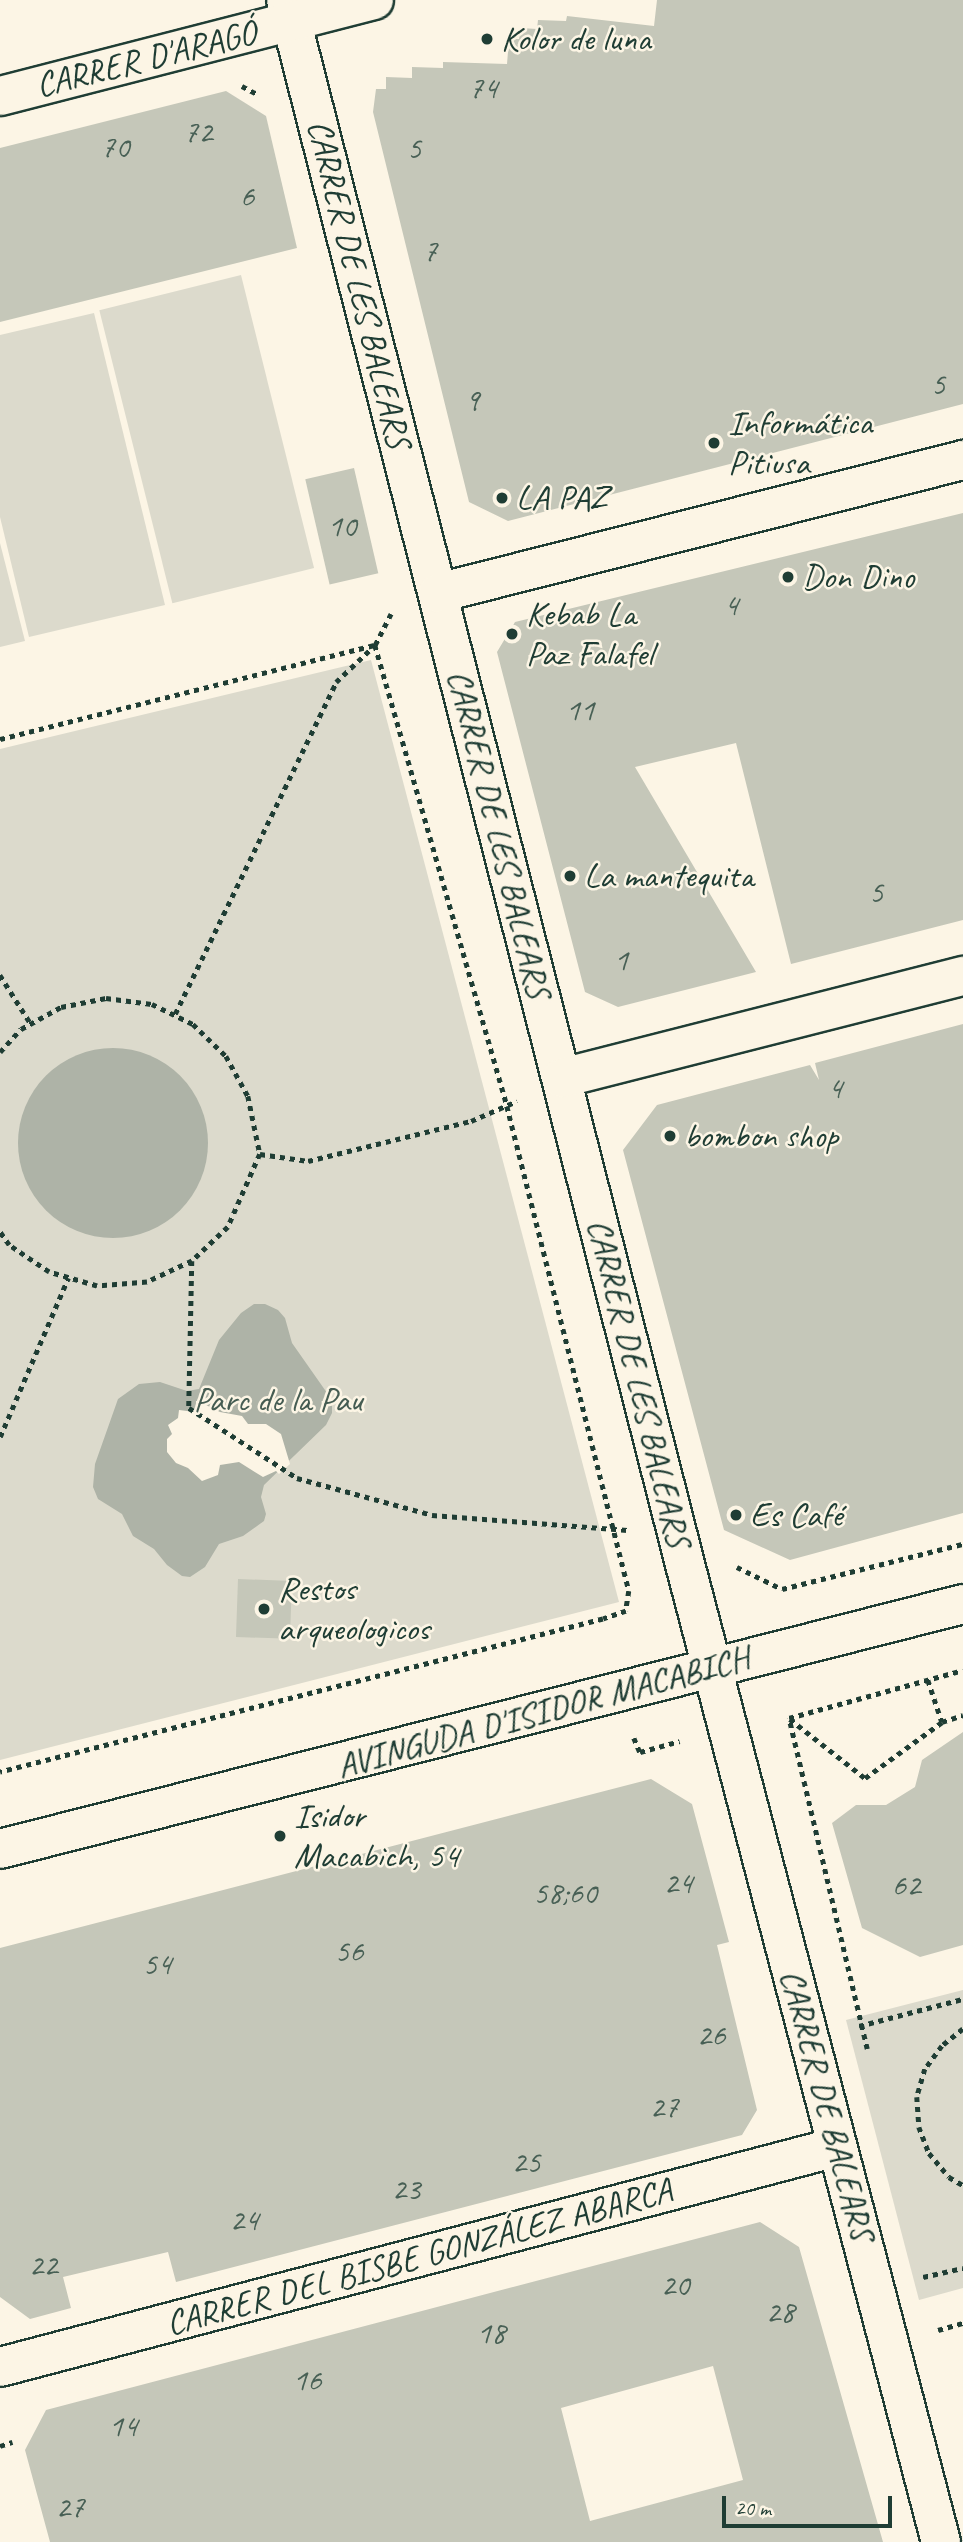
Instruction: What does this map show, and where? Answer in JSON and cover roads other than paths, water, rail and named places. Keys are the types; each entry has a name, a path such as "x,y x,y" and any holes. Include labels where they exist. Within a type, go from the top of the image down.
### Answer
{"street":[{"name":"CARRER D'ARAGÓ","path":"0,96 289,11 374,0"},
{"name":"CARRER DE LES BALEARS","path":"289,11 712,1667"},
{"path":"438,593 963,460"},
{"path":"562,1078 963,976"},
{"name":"AVINGUDA D'ISIDOR MACABICH","path":"0,1849 963,1604"},
{"name":"CARRER DE BALEARS","path":"712,1667 941,2542"},
{"name":"CARRER DEL BISBE GONZÁLEZ ABARCA","path":"0,2367 837,2147"}],"place":[{"name":"Kolor de luna","path":"487,39"},
{"name":"Informática Pitiusa","path":"714,443"},
{"name":"LA PAZ","path":"502,498"},
{"name":"Don Dino","path":"788,577"},
{"name":"Kebab La Paz Falafel","path":"512,634"},
{"name":"La mantequita","path":"570,876"},
{"name":"bombon shop","path":"670,1136"},
{"name":"Es Café","path":"736,1515"},
{"name":"Restos arqueologicos","path":"264,1609"},
{"name":"Isidor Macabich, 54","path":"280,1836"}],"park label":[{"name":"Parc de la Pau","path":"278,1400"}]}
